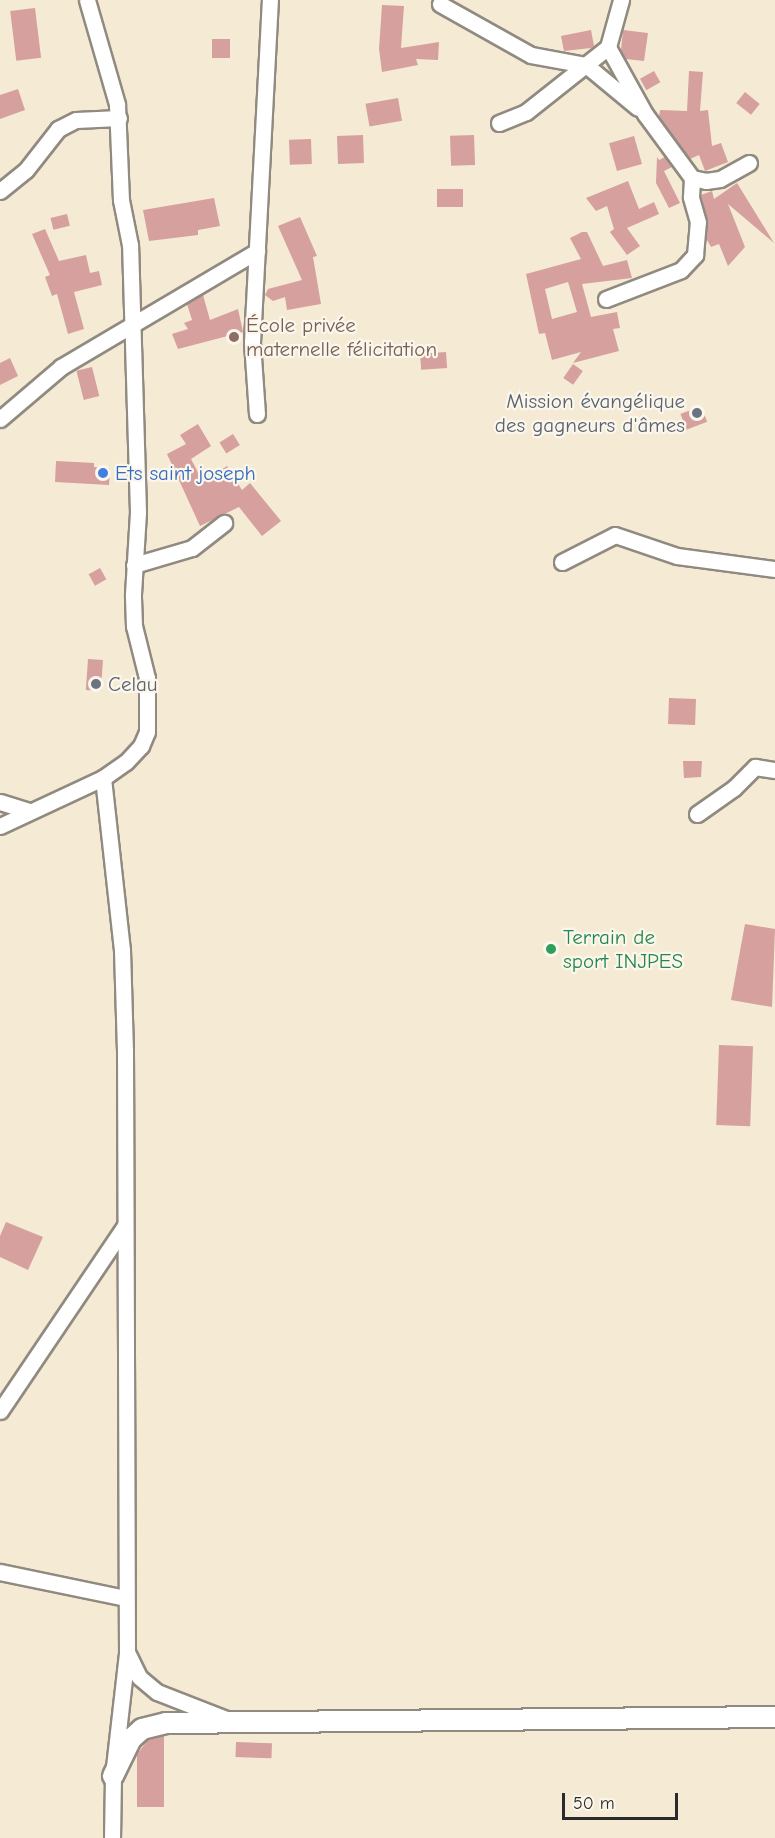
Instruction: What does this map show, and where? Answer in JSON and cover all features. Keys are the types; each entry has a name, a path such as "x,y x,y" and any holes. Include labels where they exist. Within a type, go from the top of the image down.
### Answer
{"street":[{"path":"0,826 103,778 126,762 141,746 147,732 147,678 134,626 134,566 138,512 130,245 121,200 118,118 87,0"},
{"path":"257,414 252,342 270,0"},
{"path":"499,123 526,112 608,47 621,0"},
{"path":"440,4 531,55 586,65 645,114"},
{"path":"608,47 645,114 692,177 706,181 720,178 748,163"},
{"path":"0,191 26,170 58,129 76,120 118,118"},
{"path":"606,299 681,270 696,255 698,222 691,197 692,177"},
{"path":"0,419 61,367 132,328 257,251"},
{"path":"134,566 192,548 224,523"},
{"path":"562,562 615,535 677,556 775,569"},
{"path":"697,814 734,788 755,767 775,770"},
{"path":"103,778 122,950 127,1653 113,1776 112,1838"},
{"path":"0,802 30,811"},
{"path":"0,1411 124,1227"},
{"path":"0,1572 125,1598"},
{"path":"127,1653 139,1677 157,1692 246,1725"},
{"path":"113,1776 130,1738 154,1725 775,1717"}],"building":[{"path":"382,5 404,6 401,48 439,42 438,60 416,59 418,65 382,72 379,49"},
{"path":"35,8 41,58 16,61 10,11"},
{"path":"591,30 594,46 564,51 561,36"},
{"path":"623,30 648,33 644,61 626,59 621,50"},
{"path":"212,39 230,39 230,58 212,58"},
{"path":"654,71 660,82 646,90 640,79"},
{"path":"689,71 703,72 700,111 708,110 712,146 721,143 728,162 705,171 699,155 690,159 659,117 660,110 687,111"},
{"path":"18,89 25,110 0,119 0,95"},
{"path":"745,92 760,104 751,115 736,103"},
{"path":"398,98 402,121 369,126 366,104"},
{"path":"363,135 364,163 338,164 337,136"},
{"path":"474,135 475,165 451,166 450,136"},
{"path":"634,136 642,164 617,171 609,143"},
{"path":"311,139 312,164 290,165 289,140"},
{"path":"657,157 659,160 665,157 672,167 664,171 680,203 669,208 656,183"},
{"path":"628,181 639,209 654,202 659,214 627,228 640,246 627,255 610,232 614,229 607,206 596,211 586,198"},
{"path":"737,183 774,243 728,204 745,247 728,266 719,244 711,247 706,238 707,220 701,195 712,191 714,199"},
{"path":"437,189 463,189 463,207 437,207"},
{"path":"214,198 220,226 198,230 198,235 149,241 143,210"},
{"path":"67,214 70,226 53,230 51,218"},
{"path":"300,217 317,256 313,257 321,304 287,310 285,297 273,301 265,295 268,289 302,280 278,226"},
{"path":"45,229 59,261 86,255 90,273 99,271 102,285 74,292 84,329 68,334 57,294 52,296 45,277 50,275 32,234"},
{"path":"587,232 603,266 627,260 632,278 582,284 591,317 617,312 620,328 613,329 619,351 573,363 581,352 552,360 545,333 539,334 526,274 581,259 570,238","holes":["568,282 577,312 552,319 545,289"]},
{"path":"203,295 210,320 238,309 243,332 178,349 172,334 188,329 184,323 192,320 187,304"},
{"path":"446,352 447,368 421,370 420,354"},
{"path":"10,358 18,376 0,385 0,363"},
{"path":"573,364 583,371 573,385 563,378"},
{"path":"92,367 99,396 84,400 76,371"},
{"path":"701,406 707,422 687,430 680,414"},
{"path":"198,424 211,446 191,459 203,482 227,466 242,490 250,483 281,521 262,536 239,507 200,526 167,454 186,444 180,435"},
{"path":"233,434 240,445 226,454 219,442"},
{"path":"56,461 94,463 94,467 110,468 109,485 55,482"},
{"path":"100,568 106,579 95,586 89,574"},
{"path":"88,659 103,660 101,691 86,690"},
{"path":"669,698 696,699 695,725 668,724"},
{"path":"683,761 702,761 701,777 684,778"},
{"path":"745,924 775,929 772,1007 731,1000"},
{"path":"719,1045 753,1046 750,1126 716,1125"},
{"path":"6,1222 43,1237 28,1270 0,1257 0,1236"},
{"path":"164,1736 164,1807 137,1807 137,1754 148,1740"},
{"path":"236,1742 272,1743 271,1758 235,1757"}],"place":[{"name":"École privée maternelle félicitation","path":"234,337"},
{"name":"Mission évangélique des gagneurs d'âmes","path":"697,413"},
{"name":"Ets saint joseph","path":"103,473"},
{"name":"Celau","path":"96,684"},
{"name":"Terrain de sport INJPES","path":"551,949"}]}
